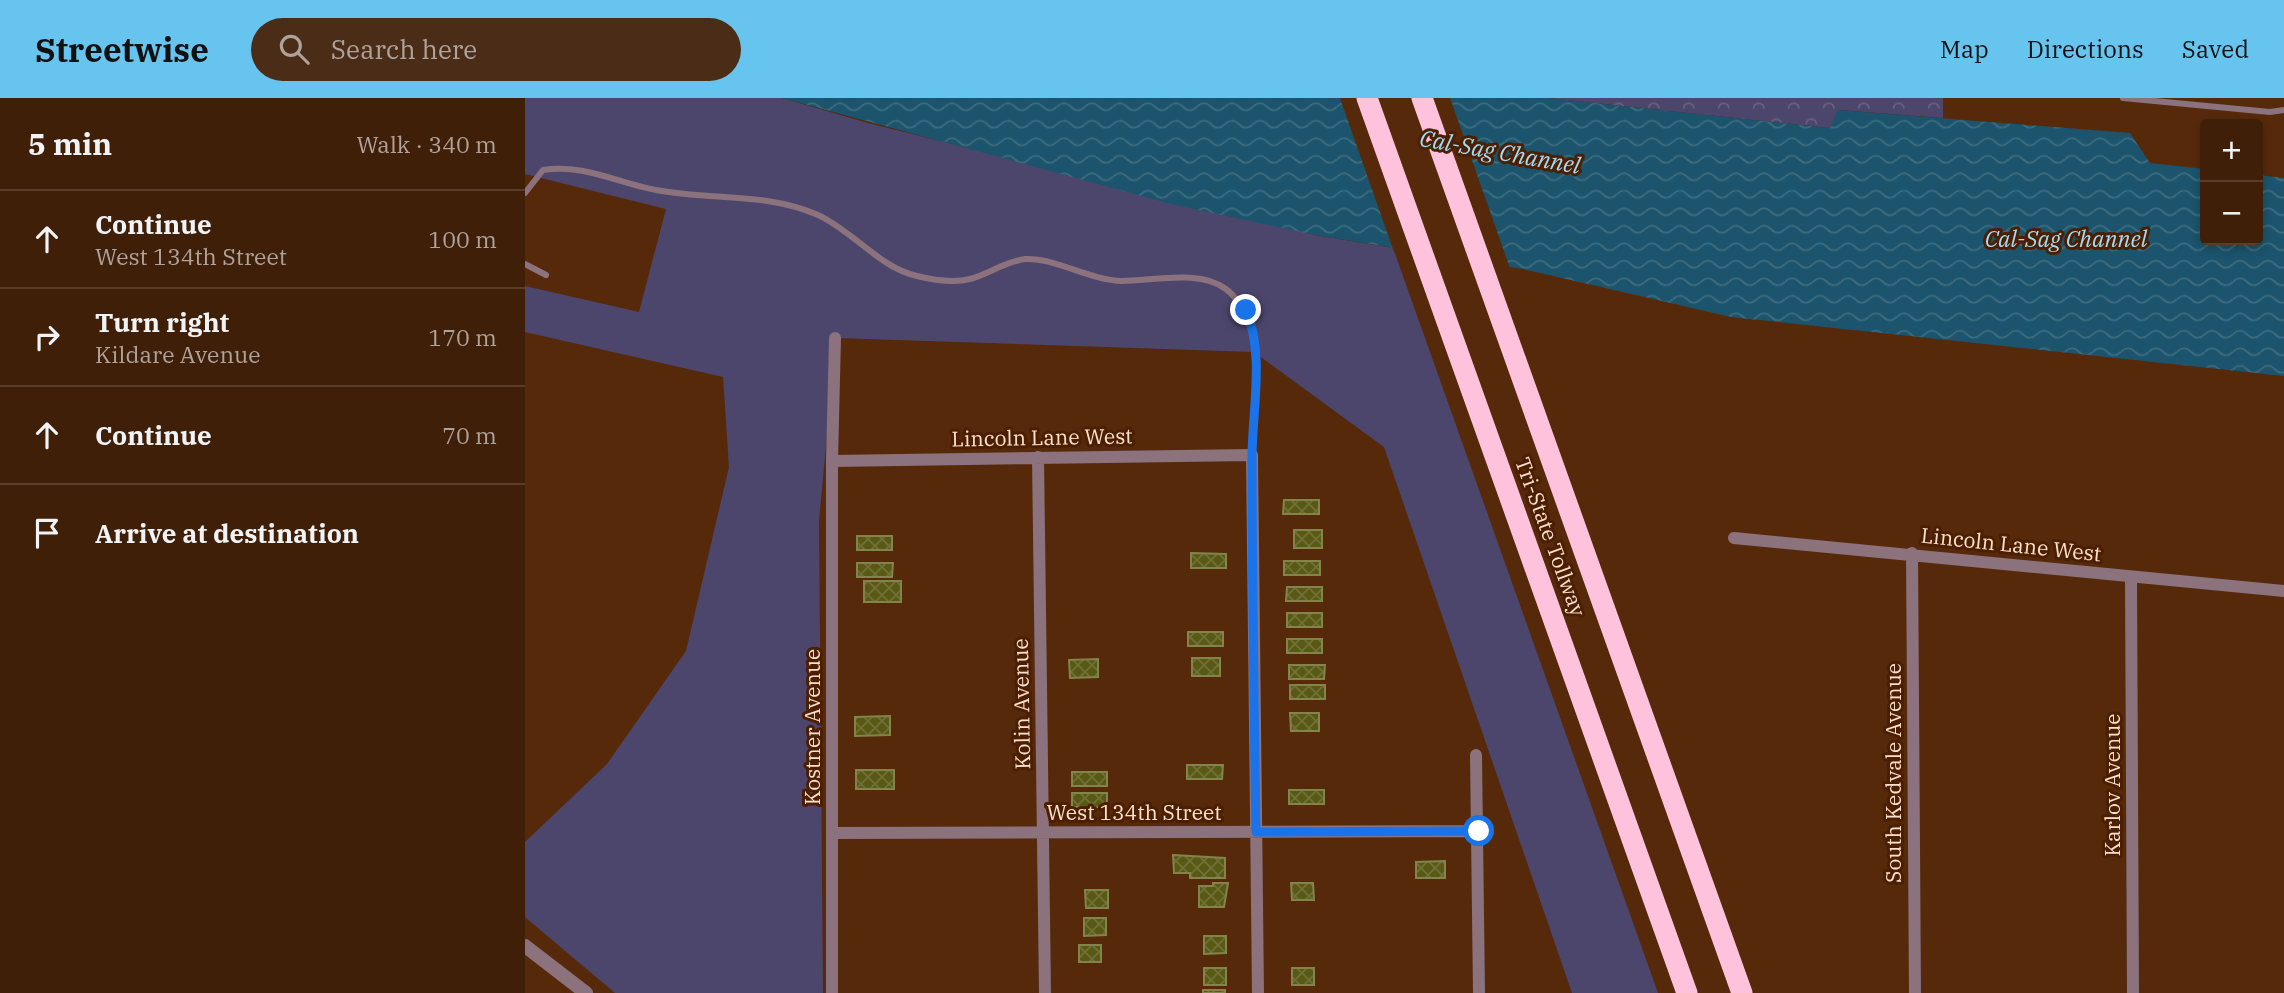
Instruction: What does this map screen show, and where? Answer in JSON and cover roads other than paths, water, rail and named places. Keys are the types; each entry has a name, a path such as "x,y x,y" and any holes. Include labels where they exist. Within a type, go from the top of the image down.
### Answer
{"highway":[{"name":"Tri-State Tollway","path":"1367,98 1687,993"},
{"name":"Tri-State Tollway","path":"1422,98 1742,993"}],"street":[{"name":"Kostner Avenue","path":"832,993 832,461 835,338"},
{"name":"Lincoln Lane West","path":"832,461 1252,455"},
{"path":"1252,455 1258,993"},
{"name":"Kolin Avenue","path":"1038,457 1045,993"},
{"name":"Lincoln Lane West","path":"1734,538 1912,553 2284,591"},
{"name":"South Kedvale Avenue","path":"1912,553 1915,993"},
{"name":"Karlov Avenue","path":"2131,577 2133,993"},
{"path":"1476,755 1479,993"},
{"name":"West 134th Street","path":"832,833 1479,831"},
{"path":"525,946 572,987 586,993"}],"lane":[{"path":"2123,98 2270,112 2284,110"},
{"path":"525,193 543,170 560,167 658,191 785,203 820,216 894,267 916,276 947,281 970,279 1006,262 1027,259 1043,261 1084,275 1121,281 1167,278 1208,281 1223,287 1239,300 1252,324 1255,352 1252,455"},
{"path":"525,264 546,275"}],"water":[{"name":"Cal-Sag Channel","path":"782,98 1548,98 1830,128 1838,110 2130,133 2150,163 2200,168 2200,245 2263,245 2263,176 2284,178 2284,376 1731,317 1523,269 1315,235 1175,205"}]}
